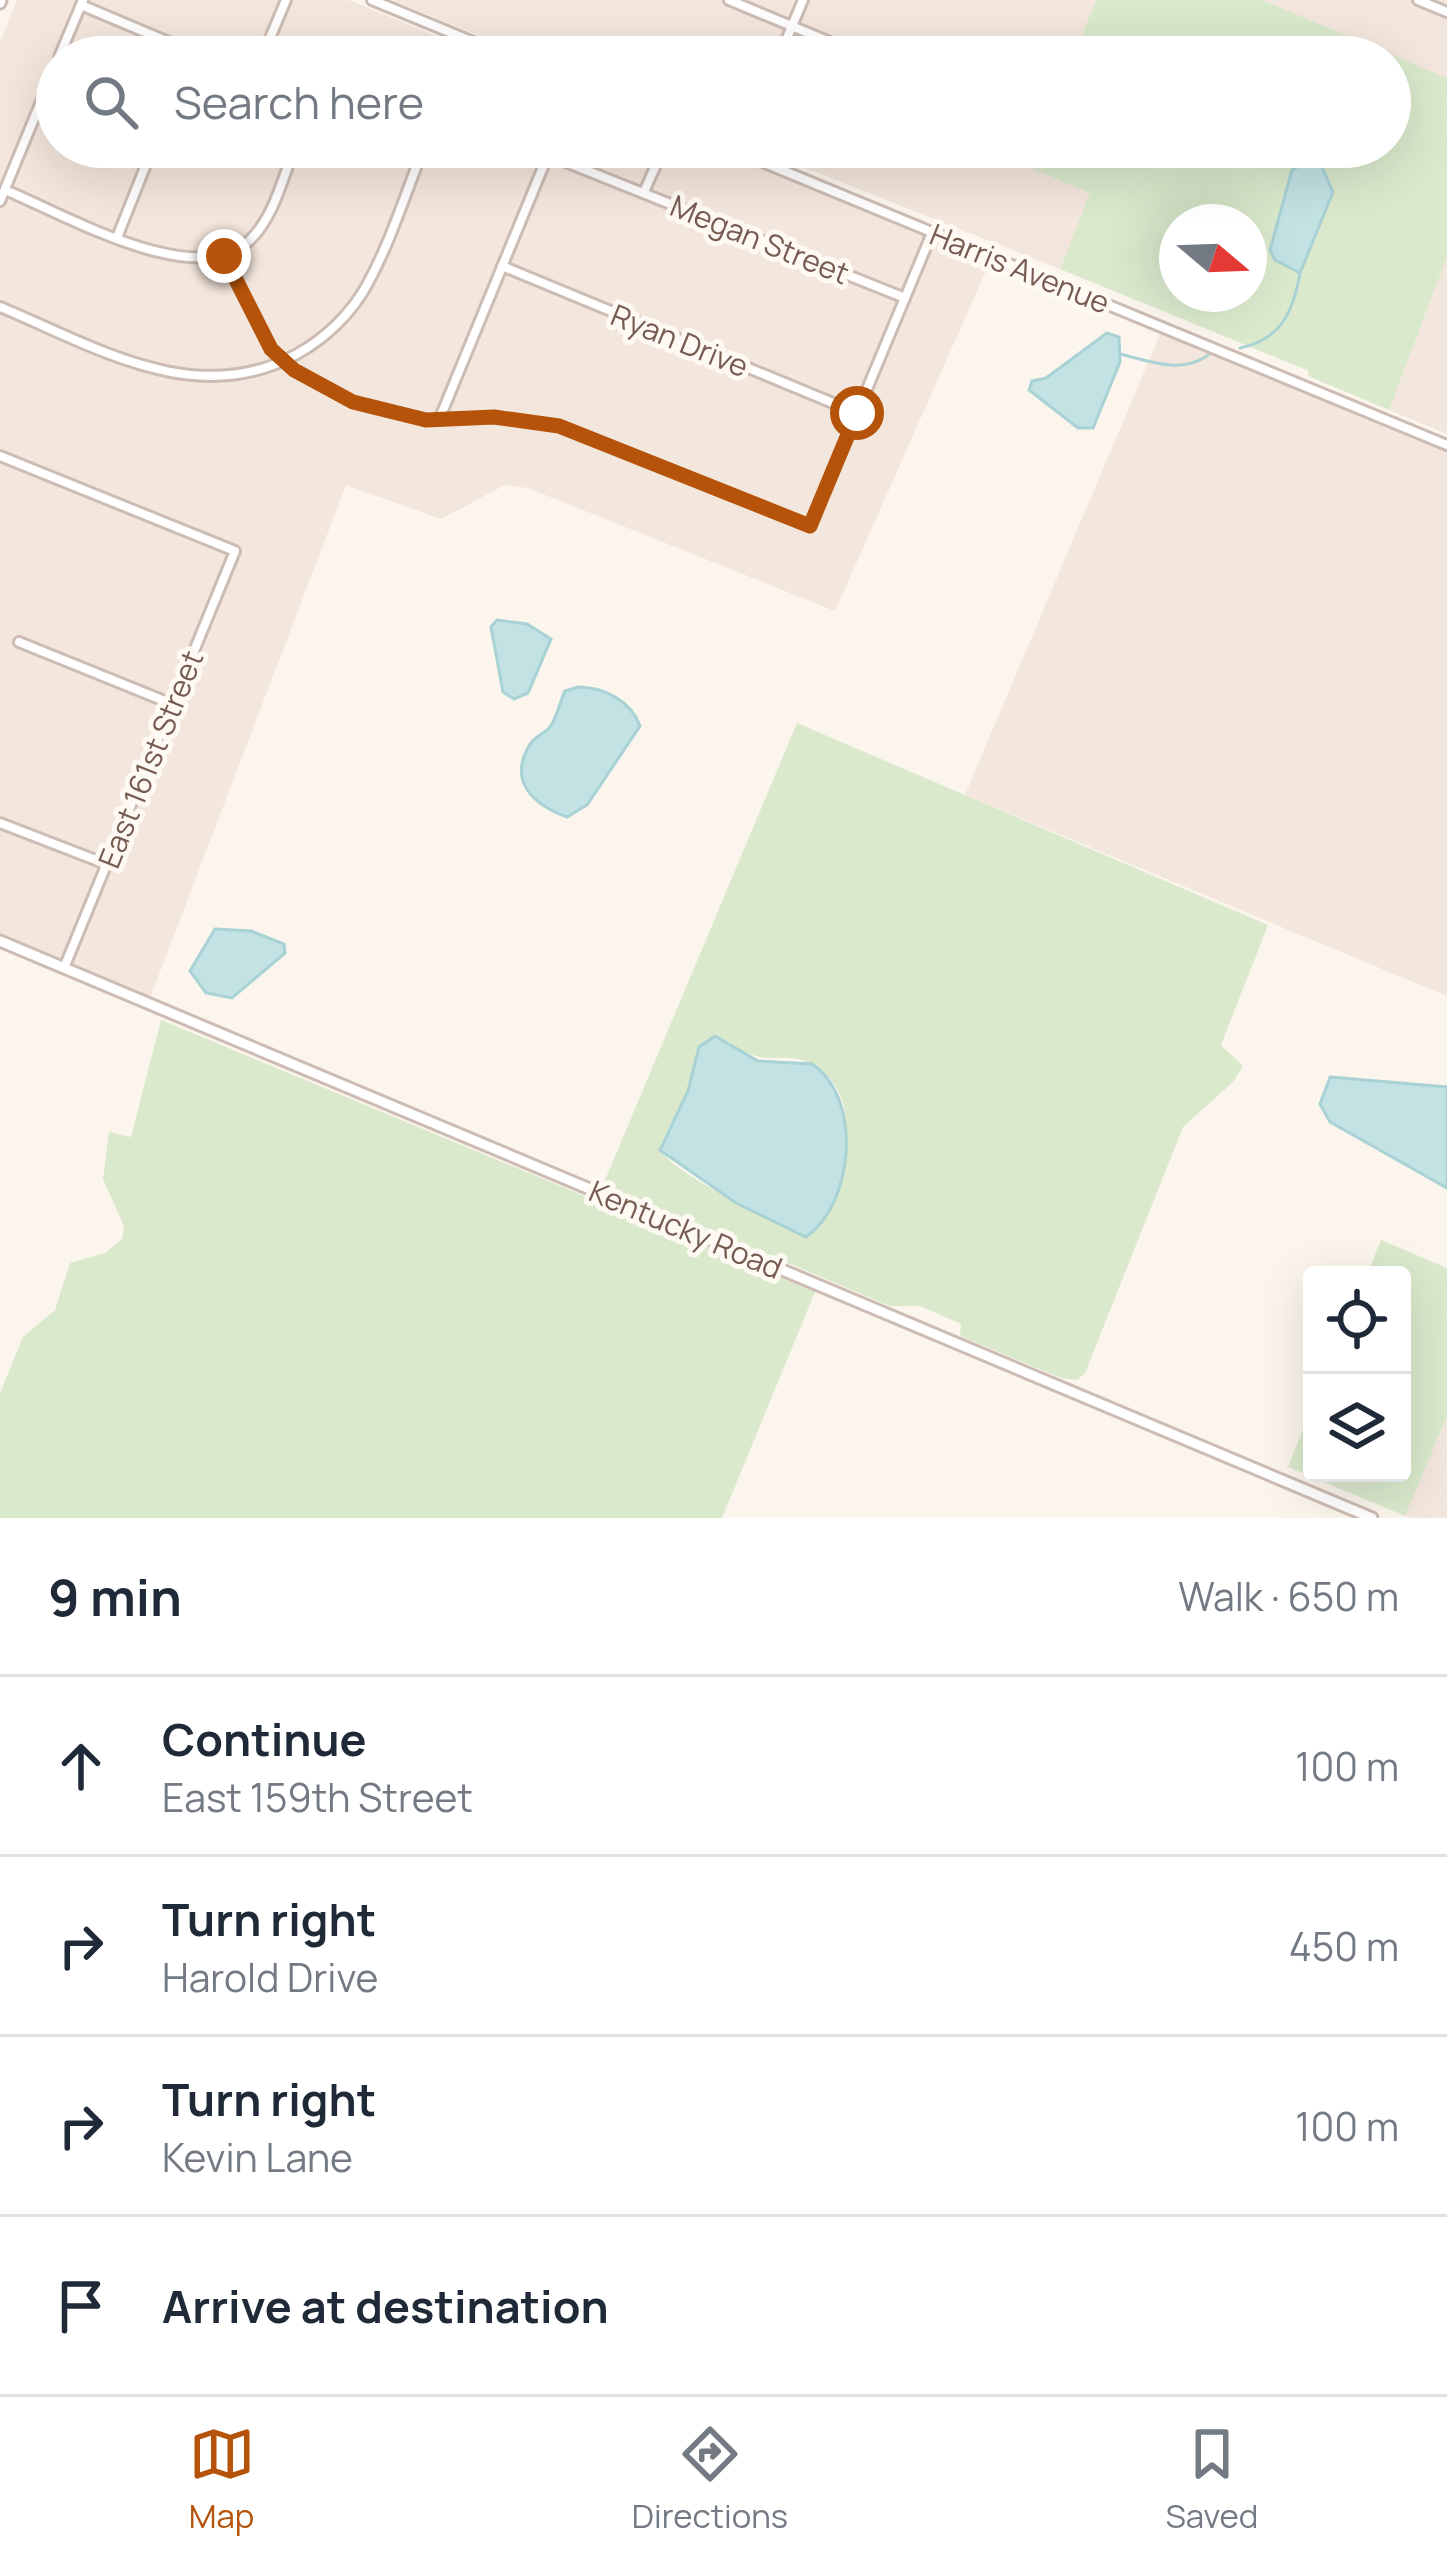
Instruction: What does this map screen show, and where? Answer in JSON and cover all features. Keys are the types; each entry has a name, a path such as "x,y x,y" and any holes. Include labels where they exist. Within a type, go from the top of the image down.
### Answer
{"street":[{"path":"271,36 286,0"},
{"path":"372,0 459,36"},
{"path":"729,0 816,36"},
{"path":"788,36 803,0"},
{"path":"1418,0 1447,12"},
{"path":"68,36 82,2 153,36"},
{"path":"0,201 36,114"},
{"path":"117,235 144,168"},
{"path":"5,190 186,261 224,256 259,231 287,168"},
{"path":"0,308 170,375 231,376 283,362 332,329 360,297 415,168"},
{"name":"Megan Street","path":"502,266 542,168"},
{"name":"Megan Street","path":"583,168 905,298"},
{"path":"644,192 655,168"},
{"name":"Harris Avenue","path":"782,168 1447,445"},
{"path":"224,256 263,337 283,362 353,402 438,422 494,417 559,426 810,526 932,233"},
{"path":"438,422 502,266"},
{"name":"Ryan Drive","path":"502,266 857,413"},
{"name":"East 161st Street","path":"0,456 236,550 64,968"},
{"path":"19,642 172,704"},
{"path":"0,823 106,865"},
{"name":"Kentucky Road","path":"0,941 1372,1518"}],"shaded area":[{"path":"17,0 349,0 436,36 36,36 36,168 759,168 990,262 835,611 528,488 505,485 441,519 346,485 150,998 0,934 0,43"},
{"path":"392,0 1096,0 1081,36 480,36"},
{"path":"1262,0 1447,0 1447,78 1411,63 1411,36 1347,36"},
{"path":"806,168 1030,168 1091,193 1060,269"},
{"path":"1447,257 1447,434 1389,410"},
{"path":"1161,332 1447,450 1447,996 965,795"},
{"path":"1447,1416 1447,1518 1405,1516"}],"green space":[{"path":"1096,0 1262,0 1347,36 1081,36"},
{"path":"1411,63 1447,78 1447,257 1389,410 1308,376 1309,371 1165,312 1267,312 1267,204 1159,204 1159,310 1060,269 1090,193 1030,168 1411,168"},
{"path":"797,723 1268,925 1221,1045 1243,1066 1233,1082 1183,1127 1085,1373 1077,1380 1061,1378 960,1336 961,1324 920,1306 890,1306 603,1185","holes":["726,1040 741,1050 813,1065 831,1079 841,1099 846,1122 841,1172 834,1196 812,1234 762,1215 695,1178 669,1160 661,1143 688,1091 699,1047"]},
{"path":"161,1020 815,1292 722,1518 0,1518 0,1393 23,1337 55,1310 70,1263 105,1253 122,1239 124,1226 103,1179 109,1132 131,1137"},
{"path":"1381,1240 1447,1268 1447,1416 1405,1516 1324,1482 1411,1482 1411,1266 1371,1266"},
{"path":"1303,1430 1303,1473 1288,1467"}],"water":[{"path":"1322,168 1333,192 1300,273 1275,260 1270,250 1292,170"},
{"path":"1107,333 1119,337 1120,362 1093,428 1078,428 1029,390 1032,381 1046,378"},
{"path":"497,620 527,624 551,639 528,693 514,699 503,692 491,627"},
{"path":"578,687 615,697 640,726 587,805 567,817 535,799 521,771 529,746 550,727 565,691"},
{"path":"215,929 251,931 284,944 285,953 232,998 206,993 190,971"},
{"path":"715,1036 758,1061 812,1064 839,1101 845,1125 842,1177 822,1221 806,1237 736,1203 660,1150 688,1091 699,1047"},
{"path":"1330,1077 1447,1087 1447,1188 1330,1122 1320,1104"}],"waterway":[{"path":"1240,348 1275,331 1288,312 1300,273"},
{"path":"1120,354 1180,365 1213,351"}],"route":[{"path":"224,256 271,349 294,370 353,402 438,422 494,417 541,421 582,433 810,526 857,413"}]}
